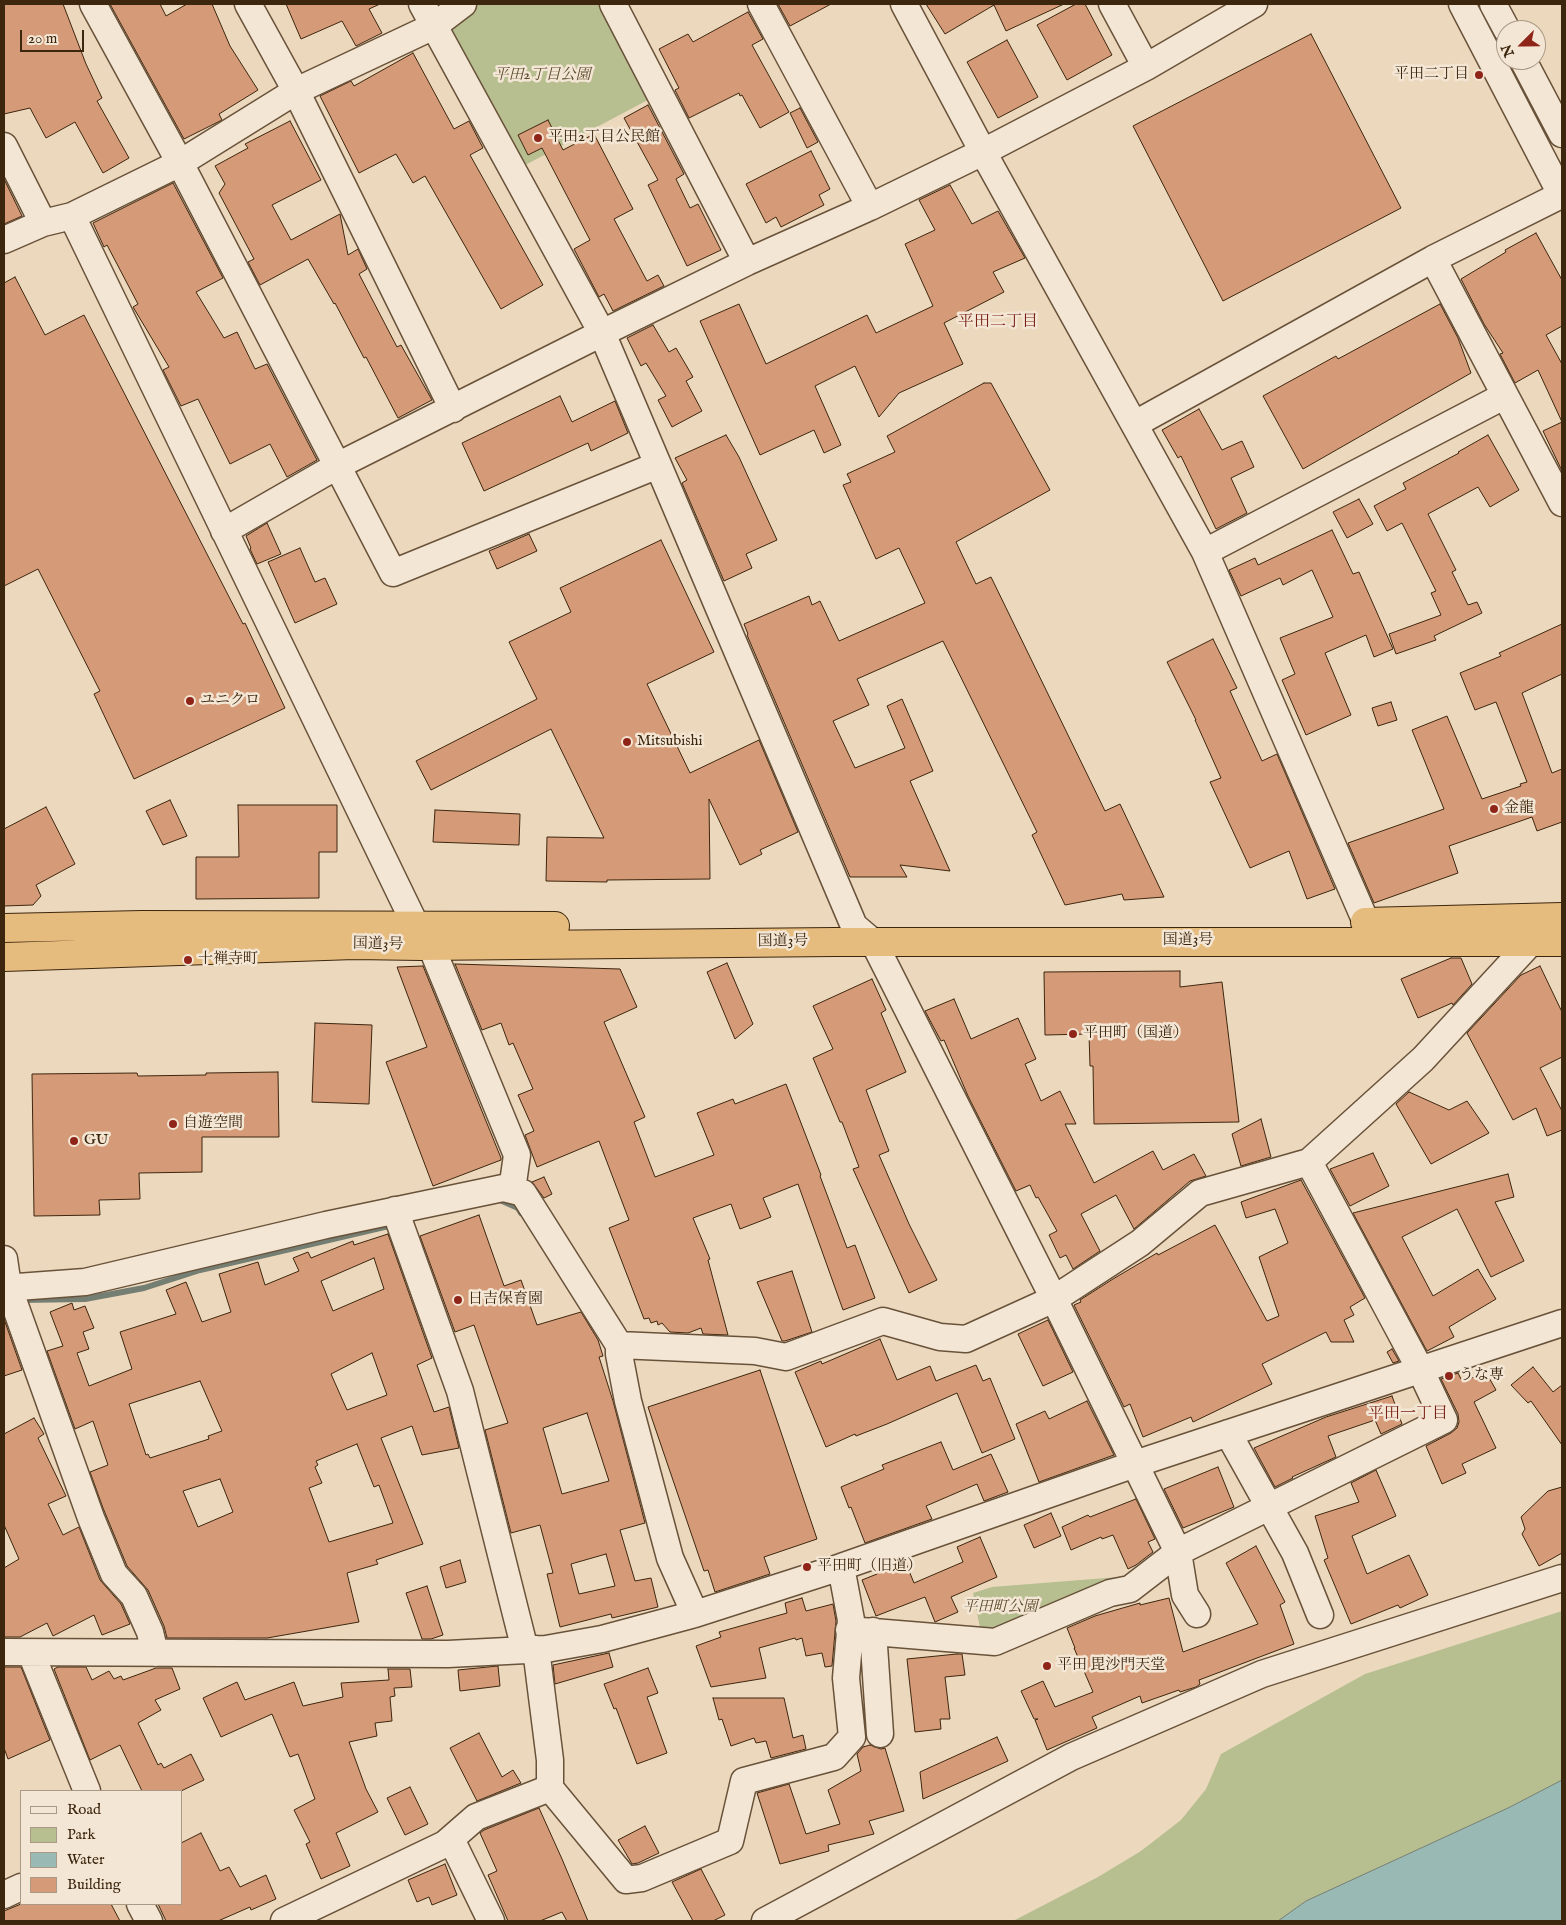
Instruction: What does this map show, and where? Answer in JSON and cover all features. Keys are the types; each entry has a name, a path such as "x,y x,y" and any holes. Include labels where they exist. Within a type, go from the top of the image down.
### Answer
{"highway":[{"name":"国道3号","path":"864,935 1366,922 1544,925 1562,942"},
{"name":"国道3号","path":"4,928 109,926 423,936 864,935 1370,940 1544,925"},
{"name":"国道3号","path":"4,957 354,944 423,936"}],"street":[{"path":"93,4 180,163 394,573 658,465"},
{"path":"248,4 296,91 453,409"},
{"path":"4,240 43,223 72,216 180,163 296,91 428,15 464,4"},
{"path":"612,4 747,262"},
{"path":"761,4 870,207"},
{"path":"904,4 983,152 1205,552 1366,922"},
{"path":"1112,4 1146,67"},
{"path":"224,531 337,466 602,333 747,262 870,207 983,152 1146,67 1254,4"},
{"path":"1135,424 1433,259 1562,196 1462,4"},
{"path":"1493,4 1502,20"},
{"path":"428,15 602,333 864,935 1054,1299 1135,1464 1178,1552 1185,1595 1197,1614"},
{"path":"1528,70 1562,134"},
{"path":"4,146 43,223"},
{"path":"72,216 423,936 517,1155 512,1190"},
{"path":"1433,259 1562,503"},
{"path":"1205,552 1504,396"},
{"path":"619,1345 755,1351 786,1357 883,1321 940,1337 966,1339 1054,1299 1140,1243 1200,1193 1309,1162 1423,1059 1544,925"},
{"path":"861,1631 995,1642 1110,1594 1130,1589 1178,1552 1444,1420 1420,1369 1309,1162"},
{"path":"6,1287 86,1282 326,1225 503,1188 523,1193 619,1345 628,1401 670,1558 695,1614"},
{"path":"395,1210 460,1391 531,1649 550,1760 550,1788 626,1880 642,1878 730,1841 744,1781 834,1757 852,1737 846,1678 861,1631"},
{"path":"4,1259 6,1287 91,1518 114,1574 134,1596 150,1632 155,1653"},
{"path":"4,1652 448,1654 531,1649 602,1639 695,1614 841,1567 1135,1464 1562,1323"},
{"path":"1228,1433 1295,1553 1320,1615"},
{"path":"841,1567 851,1620 861,1631 880,1734"},
{"path":"765,1921 1071,1757 1262,1674 1562,1578"},
{"path":"31,1653 87,1790"},
{"path":"284,1921 361,1885 451,1839 476,1817 550,1788"},
{"path":"451,1839 491,1921"},
{"path":"4,1895 20,1887"},
{"path":"141,1905 150,1921"}],"green space":[{"name":"平田2丁目公園","path":"463,4 613,4 659,94 514,171 434,26"},
{"name":"平田町公園","path":"1131,1576 982,1638 973,1593 992,1587"},
{"path":"1562,1611 1562,1780 1508,1808 1306,1901 1278,1921 1013,1921 1098,1877 1141,1851 1181,1820 1206,1789 1221,1754 1365,1674"}],"water":[{"path":"1562,1780 1562,1921 1278,1921 1306,1901 1508,1808"}],"building":[{"path":"4,4 63,4 86,64 102,98 97,101 129,158 103,173 75,122 46,138 30,108 4,114"},
{"path":"110,4 160,4 166,16 187,4 212,4 230,46 258,90 219,114 222,120 184,139"},
{"path":"286,4 380,4 369,9 382,33 356,46 342,21 301,39"},
{"path":"778,4 831,4 790,26"},
{"path":"926,4 1064,4 1006,31 994,5 945,34"},
{"path":"1076,4 1085,4 1112,55 1067,80 1037,25"},
{"path":"748,12 763,39 752,45 789,112 760,128 742,95 740,96 739,93 689,118 675,90 679,88 659,49 688,34 693,42"},
{"path":"1311,34 1401,208 1223,301 1133,126"},
{"path":"1007,40 1038,97 998,118 967,62"},
{"path":"413,53 454,129 469,121 483,148 470,155 543,285 501,309 425,176 413,183 396,154 359,173 320,96 351,81 354,86"},
{"path":"648,105 684,174 676,179 690,208 698,204 721,250 687,266 648,185 658,180 624,118"},
{"path":"800,108 818,142 807,148 790,113"},
{"path":"548,120 563,150 594,134 633,209 614,219 647,281 658,275 664,286 613,311 604,294 599,297 574,249 590,240 542,148 528,155 518,135"},
{"path":"290,121 321,180 272,205 291,240 340,214 348,255 358,249 367,269 359,274 397,347 401,345 432,400 398,418 366,357 364,358 335,303 308,259 260,285 248,262 254,259 219,193 225,184 215,166 248,148 245,144"},
{"path":"811,151 830,189 819,195 824,205 781,227 776,217 766,223 746,184"},
{"path":"4,179 22,216 4,224"},
{"path":"173,183 223,278 196,292 224,338 237,332 255,369 267,364 317,460 287,477 270,444 230,464 198,399 181,406 163,370 169,367 133,307 138,304 107,245 104,247 93,223"},
{"path":"950,185 972,224 998,211 1025,258 993,272 1004,292 944,323 963,364 899,393 879,417 855,366 815,386 841,445 824,453 814,430 760,455 700,321 739,304 766,364 867,315 876,333 933,306 905,244 935,230 919,200"},
{"path":"1536,233 1562,280 1562,326 1546,335 1562,364 1562,422 1538,370 1515,383 1500,354 1503,353 1484,324 1461,279 1506,252 1505,250"},
{"path":"15,277 45,335 84,315 243,624 245,623 285,708 134,779 94,694 100,691 38,569 4,586 4,283"},
{"path":"1440,304 1458,338 1471,373 1303,469 1263,396 1336,356 1338,359"},
{"path":"653,325 669,352 676,348 693,377 686,381 702,411 672,427 658,400 666,396 646,363 641,366 627,338"},
{"path":"984,383 991,383 1050,490 956,542 976,584 991,577 1105,811 1120,804 1164,897 1124,900 1122,894 1065,905 1032,835 1037,832 943,641 857,679 869,705 833,721 855,768 905,748 887,706 902,699 933,771 910,781 950,871 900,865 907,877 850,877 747,635 744,624 809,596 812,605 820,601 839,641 925,603 899,548 876,559 843,485 851,482 847,474 895,452 887,436"},
{"path":"560,396 572,422 615,401 628,433 591,451 588,443 484,491 462,443"},
{"path":"1199,409 1222,450 1242,441 1254,467 1231,478 1247,513 1216,529 1181,456 1178,458 1162,430"},
{"path":"1562,422 1562,471 1543,431"},
{"path":"726,435 739,457 777,540 746,554 752,568 724,581 682,483 687,480 675,458"},
{"path":"1488,435 1519,490 1490,507 1478,487 1428,514 1456,570 1452,572 1468,605 1477,602 1482,613 1434,636 1436,640 1396,654 1389,634 1441,615 1431,593 1436,591 1402,523 1387,531 1374,506 1406,489 1403,483"},
{"path":"1359,499 1373,524 1347,538 1333,512"},
{"path":"267,523 281,554 257,564 246,536"},
{"path":"1332,530 1353,574 1359,572 1393,649 1374,657 1366,635 1325,653 1351,715 1306,735 1282,680 1295,674 1280,638 1333,617 1312,570 1283,585 1280,578 1241,596 1229,570 1255,558 1258,565"},
{"path":"529,534 537,551 497,569 489,551"},
{"path":"661,540 714,652 647,684 690,773 759,740 798,832 760,850 762,854 740,865 709,799 710,879 607,880 607,882 546,881 547,837 604,838 551,729 431,790 416,761 537,699 509,642 571,612 560,588"},
{"path":"300,548 315,582 325,578 337,604 295,623 268,562"},
{"path":"1562,624 1562,674 1522,693 1552,773 1562,769 1562,822 1537,831 1532,817 1449,846 1458,873 1374,903 1348,843 1444,809 1412,730 1447,716 1482,799 1521,786 1520,784 1527,782 1496,702 1475,710 1460,673 1501,656 1499,653"},
{"path":"1213,639 1237,688 1230,691 1262,761 1277,754 1335,889 1307,899 1289,851 1250,868 1210,782 1221,778 1196,720 1167,662"},
{"path":"1391,702 1397,720 1378,726 1372,708"},
{"path":"170,800 187,836 163,845 146,811"},
{"path":"238,805 337,805 337,852 319,852 319,898 196,899 196,857 239,857"},
{"path":"46,807 75,864 36,885 41,896 33,905 4,906 4,829"},
{"path":"435,810 520,814 519,845 433,842"},
{"path":"1451,958 1461,958 1472,984 1453,1005 1452,1003 1418,1018 1401,979"},
{"path":"727,963 753,1024 735,1039 707,972"},
{"path":"455,964 620,969 637,1007 604,1022 645,1117 634,1122 655,1177 714,1155 697,1113 733,1099 735,1104 786,1084 847,1248 855,1245 875,1298 843,1310 798,1184 763,1198 771,1217 740,1229 731,1204 693,1218 710,1259 708,1260 728,1335 703,1334 701,1328 688,1333 670,1332 662,1323 658,1325 657,1321 651,1323 649,1318 644,1319 609,1228 629,1220 599,1141 537,1167 525,1135 534,1131 518,1095 533,1089 513,1043 509,1045 501,1023 482,1030"},
{"path":"423,966 501,1158 501,1160 433,1186 386,1062 427,1047 397,967"},
{"path":"1540,966 1562,1012 1562,1057 1540,1068 1562,1111 1562,1130 1547,1136 1536,1108 1513,1120 1467,1033 1521,975"},
{"path":"1180,971 1180,987 1222,982 1239,1122 1094,1124 1093,1066 1090,1066 1089,1034 1045,1035 1044,972"},
{"path":"872,979 886,1010 881,1013 906,1072 866,1090 889,1151 879,1155 909,1224 937,1280 909,1293 853,1169 859,1167 842,1122 840,1122 813,1058 833,1049 813,1006"},
{"path":"954,999 971,1039 1018,1018 1036,1059 1025,1064 1041,1101 1060,1091 1076,1124 1065,1124 1094,1183 1153,1151 1163,1170 1194,1154 1206,1176 1190,1181 1134,1229 1116,1195 1081,1214 1100,1251 1073,1269 1066,1255 1060,1258 1049,1235 1057,1231 1030,1185 1016,1191 968,1096 944,1040 941,1041 925,1011"},
{"path":"315,1023 372,1025 369,1104 312,1102"},
{"path":"278,1072 279,1137 202,1137 202,1172 139,1173 140,1199 99,1200 100,1215 34,1216 32,1074 137,1073 138,1076"},
{"path":"1409,1092 1449,1110 1467,1101 1489,1133 1431,1164 1396,1104"},
{"path":"1261,1119 1271,1157 1241,1166 1232,1134"},
{"path":"1373,1153 1389,1186 1350,1206 1330,1169"},
{"path":"1508,1174 1514,1197 1495,1202 1524,1261 1491,1277 1457,1209 1402,1237 1433,1296 1478,1269 1496,1299 1449,1327 1454,1337 1427,1351 1353,1213"},
{"path":"544,1177 552,1194 544,1198 532,1182"},
{"path":"1301,1180 1365,1298 1350,1307 1354,1315 1344,1320 1354,1342 1331,1342 1326,1332 1262,1364 1272,1384 1193,1422 1191,1417 1143,1437 1130,1404 1124,1407 1074,1305 1157,1253 1158,1255 1215,1225 1267,1321 1279,1316 1259,1257 1288,1243 1275,1209 1246,1218 1241,1202"},
{"path":"479,1215 504,1286 521,1280 537,1325 581,1312 598,1340 603,1356 599,1357 613,1401 645,1523 620,1530 635,1581 651,1578 658,1607 612,1618 611,1614 560,1627 547,1574 553,1573 540,1525 511,1533 485,1430 508,1423 474,1325 455,1332 420,1236","holes":["587,1413 609,1481 562,1494 543,1428","606,1554 615,1586 579,1594 571,1564"]},
{"path":"388,1234 432,1358 417,1365 434,1412 449,1407 459,1448 422,1455 412,1426 381,1438 423,1544 376,1560 378,1564 347,1573 359,1622 267,1638 167,1638 164,1626 148,1590 127,1566 90,1472 108,1465 93,1421 75,1429 47,1351 63,1346 50,1312 72,1303 74,1310 85,1306 94,1328 83,1332 89,1349 77,1353 89,1386 132,1369 120,1332 176,1314 166,1290 186,1282 202,1322 231,1312 219,1274 258,1262 265,1285 299,1271 293,1258 308,1252 311,1258 353,1241 354,1245","holes":["374,1258 384,1289 333,1311 321,1281","372,1353 387,1395 347,1410 331,1374","200,1381 222,1431 208,1436 209,1439 150,1458 148,1454 146,1455 129,1404","357,1444 374,1487 379,1485 393,1523 329,1542 309,1488 322,1483 315,1467 318,1465 316,1461","220,1479 233,1512 198,1527 183,1491"]},
{"path":"792,1271 812,1332 782,1341 757,1282"},
{"path":"4,1319 22,1370 4,1376"},
{"path":"1048,1320 1073,1372 1043,1386 1018,1334"},
{"path":"880,1339 897,1380 930,1366 936,1381 976,1365 983,1381 990,1378 1015,1439 982,1453 957,1393 887,1424 856,1436 855,1434 826,1447 795,1372 821,1361 822,1364"},
{"path":"1392,1349 1399,1361 1393,1363 1387,1352"},
{"path":"1533,1367 1553,1392 1562,1385 1562,1445 1531,1401 1528,1403 1511,1385"},
{"path":"760,1370 817,1539 764,1557 770,1574 715,1592 708,1570 704,1571 648,1407"},
{"path":"1458,1373 1461,1379 1488,1376 1496,1390 1474,1402 1496,1448 1462,1464 1466,1473 1442,1484 1426,1446 1457,1428 1459,1422 1458,1414 1441,1379"},
{"path":"1392,1396 1402,1424 1381,1434 1375,1420 1328,1436 1336,1457 1275,1487 1254,1448 1326,1417"},
{"path":"1087,1401 1114,1455 1039,1482 1016,1424 1045,1411 1049,1419"},
{"path":"34,1418 44,1434 38,1438 66,1496 48,1504 63,1535 79,1527 100,1580 121,1604 130,1624 102,1635 94,1615 53,1636 47,1623 20,1637 4,1637 4,1568 19,1559 4,1525 4,1434"},
{"path":"941,1442 953,1470 991,1454 1008,1492 984,1501 977,1484 926,1506 932,1519 865,1543 841,1487 884,1469 882,1465"},
{"path":"1218,1467 1234,1507 1183,1528 1164,1489"},
{"path":"1376,1470 1396,1516 1352,1536 1367,1574 1409,1555 1428,1595 1400,1608 1398,1605 1351,1624 1324,1560 1328,1558 1315,1516 1359,1502 1351,1483"},
{"path":"1562,1487 1562,1553 1539,1566 1522,1534 1525,1529 1521,1517 1548,1491"},
{"path":"1136,1499 1155,1539 1148,1542 1153,1552 1128,1569 1113,1535 1102,1539 1101,1537 1071,1550 1062,1527 1088,1515 1090,1517"},
{"path":"1051,1513 1061,1536 1034,1548 1024,1525"},
{"path":"980,1537 997,1577 951,1597 958,1612 935,1622 925,1597 876,1616 862,1580 877,1574 875,1571 905,1561 914,1583 963,1562 957,1547"},
{"path":"1256,1546 1285,1602 1280,1605 1294,1644 1199,1680 1200,1684 1196,1687 1180,1692 1179,1690 1142,1703 1140,1696 1092,1717 1097,1728 1047,1750 1035,1720 1038,1719 1034,1719 1021,1691 1043,1681 1055,1707 1093,1692 1067,1628 1095,1616 1140,1603 1140,1605 1169,1598 1183,1652 1258,1624 1226,1563"},
{"path":"460,1560 466,1582 446,1588 440,1567"},
{"path":"427,1586 443,1635 431,1639 422,1639 406,1593"},
{"path":"802,1598 806,1611 833,1604 836,1621 832,1666 825,1667 822,1653 806,1656 802,1638 796,1640 795,1638 759,1648 766,1678 711,1687 696,1646 721,1637 719,1632 787,1613 785,1603"},
{"path":"609,1653 613,1667 555,1684 553,1665"},
{"path":"962,1654 965,1675 945,1677 950,1719 940,1719 941,1729 915,1732 907,1659"},
{"path":"498,1666 500,1686 460,1691 458,1670"},
{"path":"4,1667 21,1667 50,1740 8,1759 4,1748"},
{"path":"58,1667 86,1667 92,1680 109,1671 114,1679 121,1676 123,1680 156,1668 172,1668 180,1689 155,1700 161,1710 138,1723 158,1765 161,1763 164,1768 191,1754 204,1780 182,1791 142,1790 120,1745 90,1760 54,1669"},
{"path":"648,1668 658,1693 647,1697 667,1753 637,1764 616,1708 614,1709 604,1684"},
{"path":"388,1669 410,1669 412,1687 394,1688 395,1696 390,1697 392,1721 375,1723 377,1736 349,1742 366,1789 378,1812 336,1833 350,1866 321,1879 306,1844 310,1842 294,1810 315,1799 298,1754 290,1757 272,1714 221,1737 203,1698 237,1682 245,1700 294,1682 303,1706 343,1697 341,1683 389,1680"},
{"path":"713,1698 784,1698 793,1738 803,1735 806,1749 771,1758 766,1741 756,1743 754,1738 731,1746 722,1719 719,1720"},
{"path":"479,1733 502,1777 513,1770 521,1783 477,1801 450,1748"},
{"path":"997,1737 1008,1761 923,1799 920,1772"},
{"path":"870,1745 881,1749 885,1748 904,1811 869,1821 874,1834 828,1845 829,1851 780,1864 757,1793 789,1784 806,1834 840,1824 828,1790 861,1771 857,1754 863,1747"},
{"path":"410,1787 428,1824 405,1835 387,1798"},
{"path":"539,1808 588,1921 567,1921 562,1912 540,1921 508,1921 488,1875 497,1871 480,1833"},
{"path":"645,1826 659,1853 632,1864 618,1840"},
{"path":"201,1833 220,1871 229,1867 240,1887 266,1875 276,1899 251,1910 250,1907 218,1921 166,1921 158,1905 182,1905 182,1842"},
{"path":"445,1864 457,1895 432,1905 429,1897 417,1902 408,1880"},
{"path":"701,1869 725,1915 713,1921 693,1921 672,1882"},
{"path":"20,1904 112,1905 120,1921 4,1921 4,1911"}],"waterway":[{"path":"500,1200 518,1208 521,1213"},
{"path":"20,1300 85,1299 144,1288 200,1270 393,1225"}],"place":[{"name":"平田二丁目","path":"1479,75"},
{"name":"平田2丁目公民館","path":"538,138"},
{"name":"ユニクロ","path":"190,701"},
{"name":"Mitsubishi","path":"627,742"},
{"name":"金龍","path":"1494,809"},
{"name":"十禅寺町","path":"188,960"},
{"name":"平田町（国道）","path":"1073,1034"},
{"name":"自遊空間","path":"173,1124"},
{"name":"GU","path":"74,1141"},
{"name":"日吉保育園","path":"458,1300"},
{"name":"うな専","path":"1449,1376"},
{"name":"平田町（旧道）","path":"807,1567"},
{"name":"平田 毘沙門天堂","path":"1047,1666"}],"district":[{"name":"平田二丁目","path":"998,323"},
{"name":"平田一丁目","path":"1408,1415"}]}
